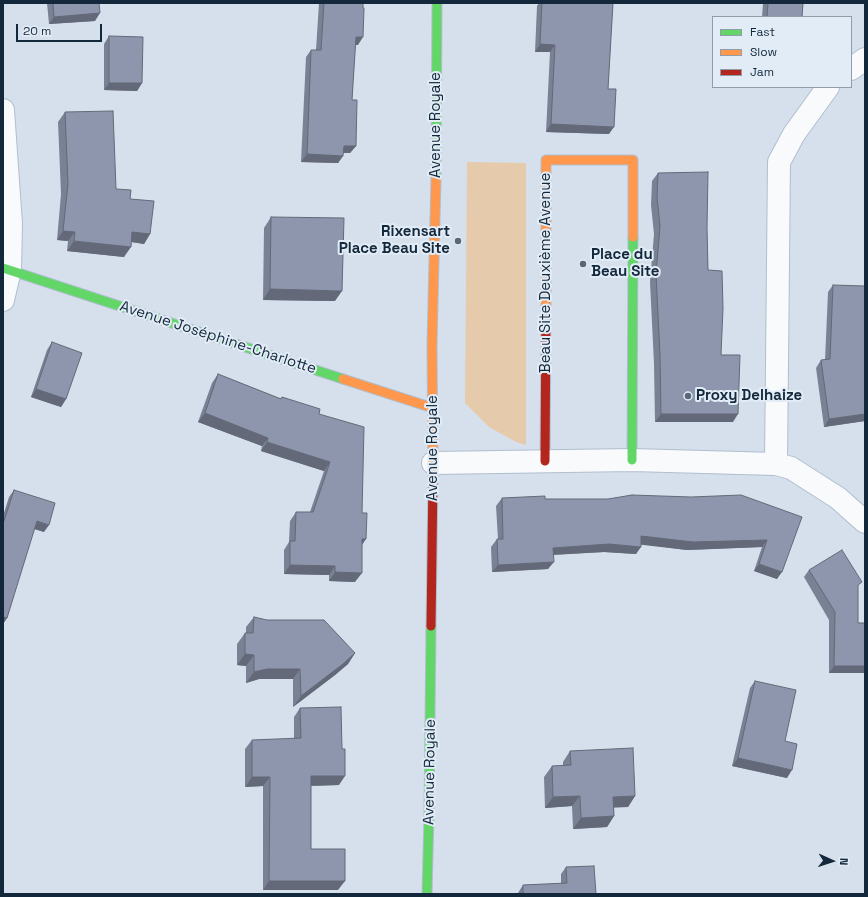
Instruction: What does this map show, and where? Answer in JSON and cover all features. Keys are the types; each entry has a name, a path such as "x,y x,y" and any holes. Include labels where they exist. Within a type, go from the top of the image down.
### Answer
{"street":[{"name":"Avenue Royale","path":"428,894 433,463 432,345 436,211 437,3"},
{"path":"852,68 865,59"},
{"path":"776,464 779,162 794,134 827,88"},
{"path":"3,110 11,224 3,300"},
{"name":"Beau Site Deuxième Avenue","path":"545,461 546,160 633,160 632,460"},
{"name":"Avenue Joséphine-Charlotte","path":"7,269 433,408"},
{"path":"433,463 632,460 776,464 791,468 838,498 865,522"}],"shaded area":[{"path":"467,162 526,163 526,445 516,442 489,427 465,403"}],"building":[{"path":"53,3 99,3 100,13 54,17"},
{"path":"324,3 363,3 364,8 363,37 356,37 352,100 357,100 356,146 344,146 343,156 307,154 311,50 321,50"},
{"path":"542,3 613,3 608,89 616,89 614,127 551,124 555,45 540,44"},
{"path":"768,3 803,3 802,16 767,16"},
{"path":"109,36 143,37 142,83 109,83"},
{"path":"113,111 116,189 131,190 130,199 154,201 150,234 132,232 131,247 74,241 75,232 63,231 68,184 65,112"},
{"path":"708,172 708,270 722,271 723,308 721,355 740,355 738,414 661,414 656,274 660,226 657,197 658,173"},
{"path":"271,217 344,218 342,291 270,289"},
{"path":"833,285 865,286 865,414 829,419 821,360 830,359"},
{"path":"52,342 82,353 66,399 36,389"},
{"path":"218,374 281,399 282,397 320,409 319,414 364,427 362,513 367,513 366,539 362,539 362,573 335,572 335,566 290,565 290,541 295,541 296,512 313,512 330,462 267,442 268,438 205,413"},
{"path":"14,490 55,503 49,525 37,521 7,618 3,617 3,524"},
{"path":"632,495 691,497 741,495 802,517 782,572 759,564 767,540 693,542 641,536 641,547 609,544 553,548 554,562 498,565 497,539 503,539 502,498 545,496 545,499 608,499"},
{"path":"842,550 862,582 858,585 858,623 865,623 865,666 834,666 835,612 809,570"},
{"path":"254,617 267,620 324,620 355,653 301,696 300,669 267,669 254,672 254,655 245,654 245,633 253,633"},
{"path":"755,681 796,690 785,741 797,744 792,770 738,758"},
{"path":"341,707 342,749 345,749 345,776 311,776 311,849 345,849 345,881 269,881 270,777 252,777 252,740 301,738 300,708"},
{"path":"633,748 635,796 613,797 614,816 581,818 580,796 553,797 552,766 571,765 570,751"},
{"path":"594,866 596,894 523,894 523,885 567,883 566,867"}],"traffic: fast":[{"path":"436,177 437,3"},
{"path":"632,460 633,237"},
{"path":"3,268 343,379"},
{"path":"427,894 431,626"}],"traffic: slow":[{"path":"546,310 546,160 633,160 633,237"},
{"path":"433,476 432,345 436,177"},
{"path":"343,379 433,408"}],"traffic: jam":[{"path":"545,461 546,310"},
{"path":"431,626 433,476"}],"place":[{"name":"Rixensart Place Beau Site","path":"458,241"},
{"name":"Place du Beau Site","path":"583,264"},
{"name":"Proxy Delhaize","path":"688,396"}]}
